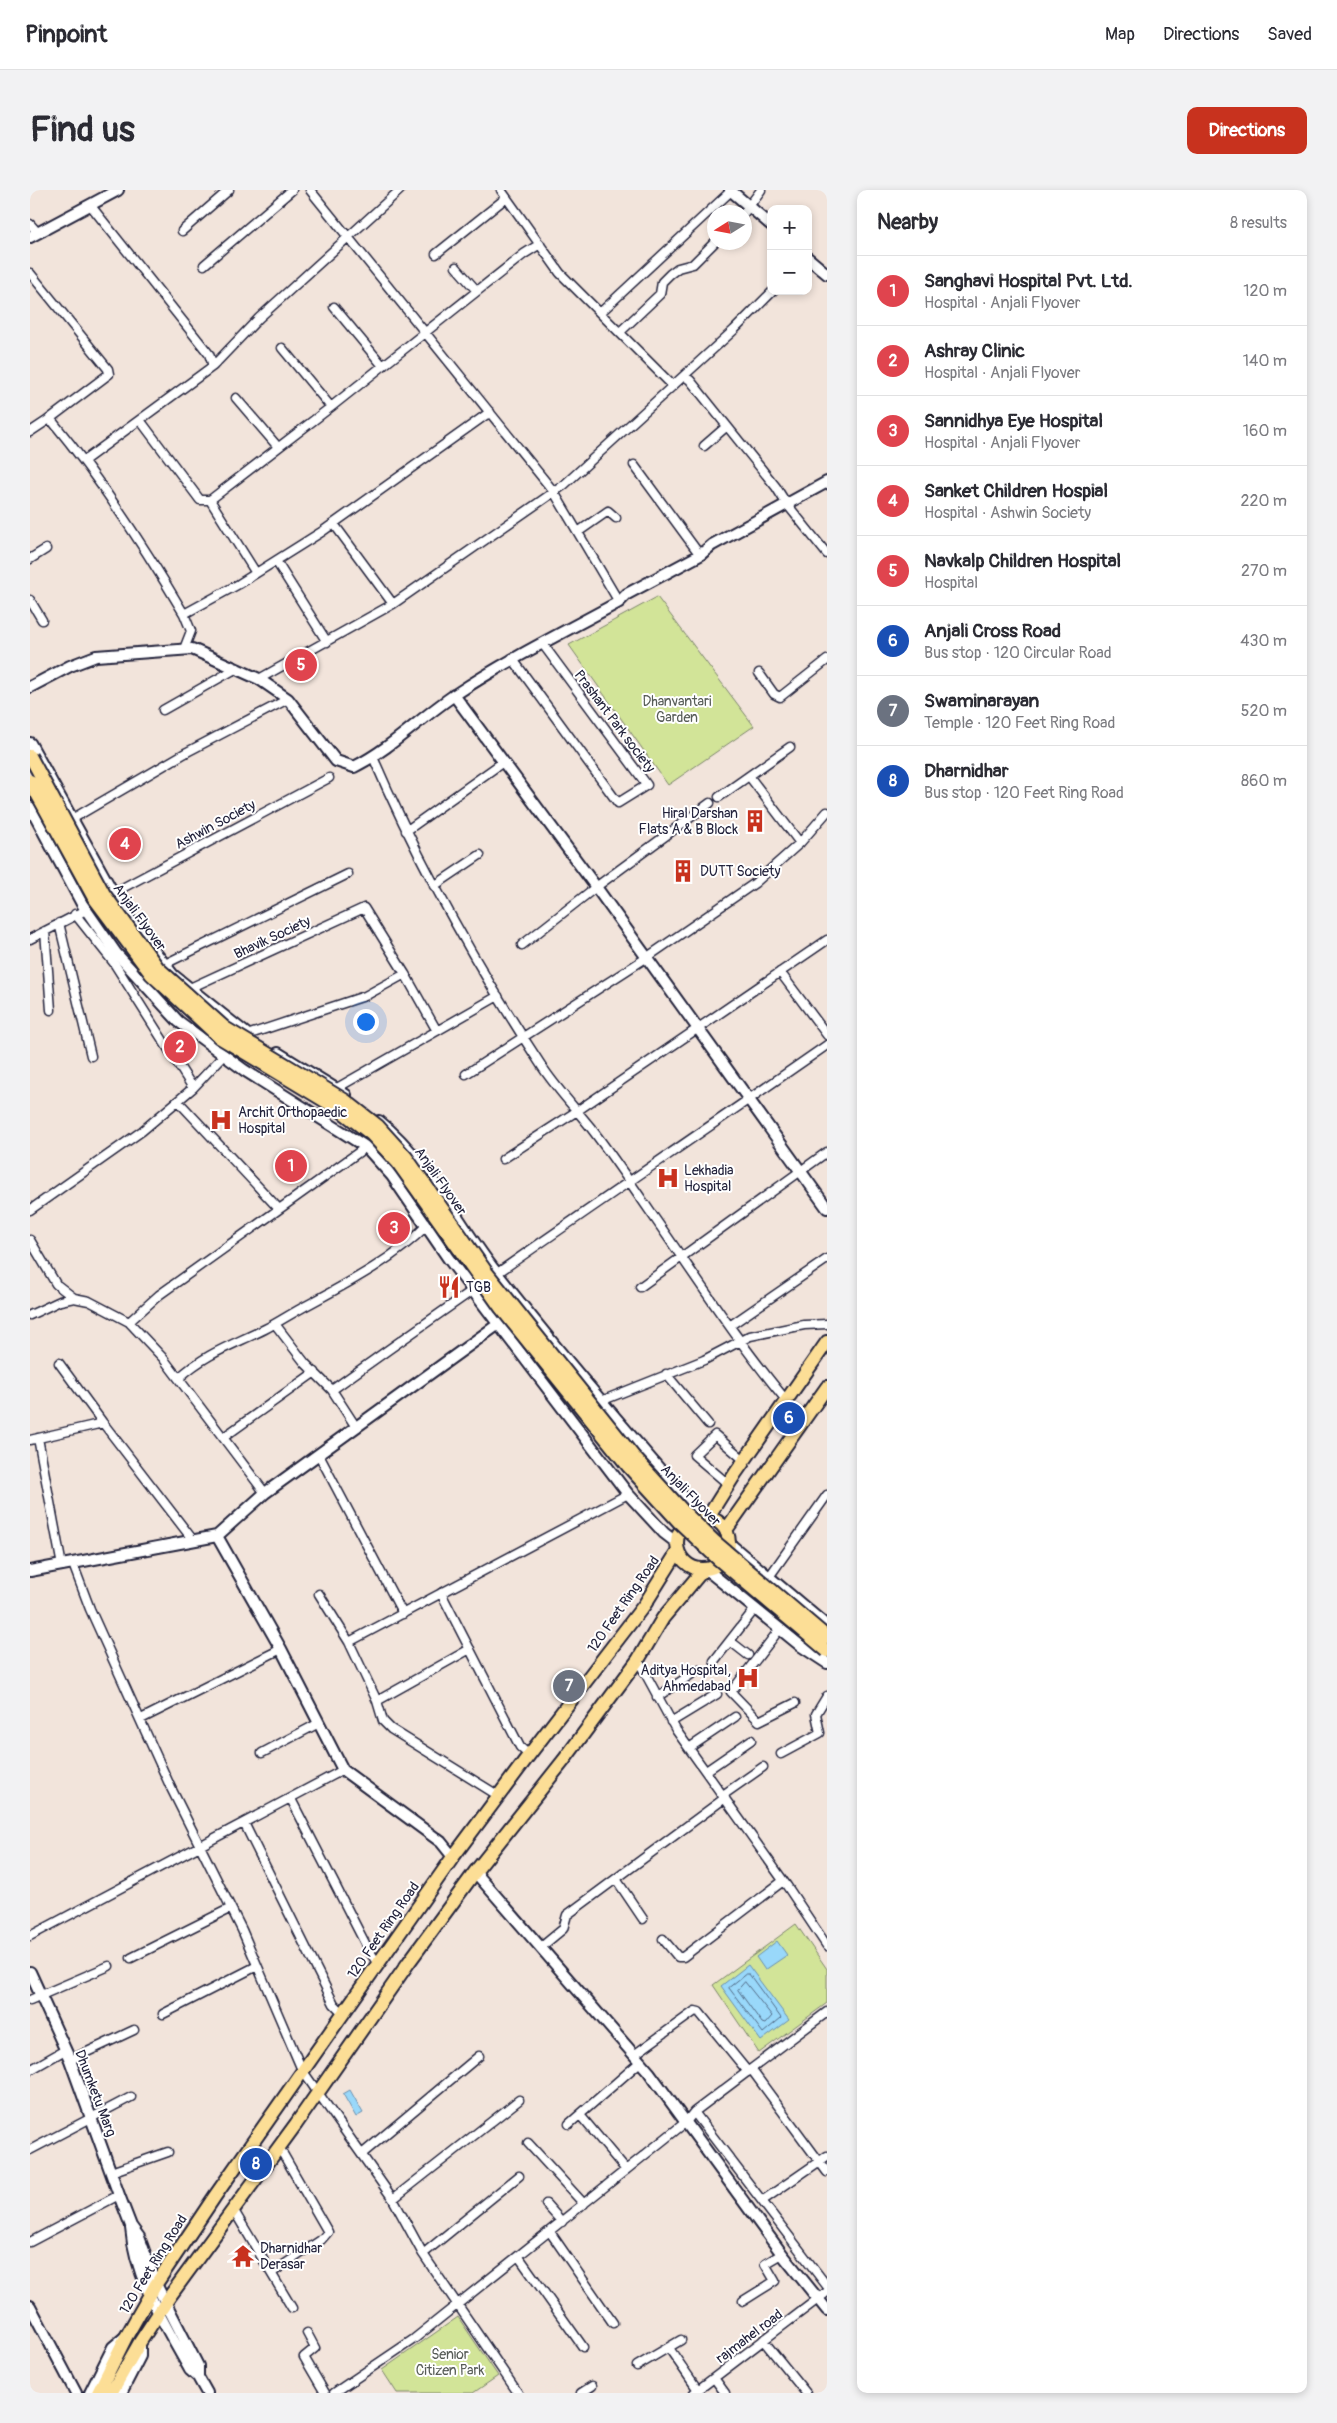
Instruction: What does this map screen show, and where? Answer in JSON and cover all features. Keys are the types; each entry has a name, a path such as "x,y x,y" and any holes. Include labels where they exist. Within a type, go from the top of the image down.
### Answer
{"main road":[{"name":"Anjali Flyover","path":"30,756 104,894 158,968 225,1028 346,1101 378,1126 406,1156 487,1273 634,1457 684,1512 714,1541 827,1637"},
{"name":"Anjali Flyover","path":"30,780 94,898 135,956 151,974 219,1037 340,1110 371,1134 398,1163 501,1308 628,1466 679,1522 718,1559 827,1651"},
{"path":"705,1517 827,1342"},
{"path":"726,1530 827,1387"},
{"path":"112,2393 129,2360 160,2311 279,2148 409,1962 475,1872 564,1760 638,1660 663,1618 705,1570 721,1563 727,1555 730,1544 726,1530 716,1520 705,1517 693,1518 681,1528 677,1547 687,1564 705,1570"},
{"name":"120 Feet Ring Road","path":"98,2393 153,2289 302,2070 453,1857 645,1604 677,1547"}],"street":[{"path":"30,224 34,235 92,206 118,190"},
{"path":"182,231 229,190"},
{"path":"204,265 292,190"},
{"path":"310,190 350,237 554,492 619,602"},
{"path":"85,460 213,366 259,318 400,190"},
{"path":"501,190 560,273 673,386"},
{"path":"750,205 760,190"},
{"path":"600,313 731,191 743,205"},
{"path":"436,254 506,198"},
{"path":"92,206 209,354 213,366"},
{"path":"752,212 767,222"},
{"path":"140,420 200,500 210,500 540,244"},
{"path":"620,332 660,294 662,282 670,274 678,268 693,264 707,250"},
{"path":"812,261 827,274"},
{"path":"456,267 477,291"},
{"path":"30,274 33,285 108,369 108,374 30,432"},
{"path":"259,679 393,604 554,492 684,376 769,295"},
{"path":"334,307 383,366"},
{"path":"282,348 331,406"},
{"path":"684,376 690,380 727,426 827,554"},
{"path":"236,398 278,447"},
{"path":"184,614 276,561 334,524 490,412"},
{"path":"48,420 53,422 85,460 138,536 184,614 191,631 184,649"},
{"path":"704,446 727,426"},
{"path":"634,466 700,555"},
{"path":"30,687 70,666 96,656 192,649 259,679 288,699 336,760 354,767 373,757 454,695 512,658 619,602 628,594 700,555 712,545 827,482"},
{"path":"210,500 256,573"},
{"path":"578,532 608,511 616,518"},
{"path":"334,524 393,604"},
{"path":"30,559 46,549"},
{"path":"276,561 327,642"},
{"path":"30,600 42,620"},
{"name":"Prashant Park society","path":"512,658 618,803 647,785 542,643"},
{"path":"759,673 774,694 780,697 826,663"},
{"path":"163,710 236,668"},
{"path":"454,695 596,886 827,1208"},
{"path":"72,819 187,752 288,699"},
{"path":"30,743 122,909 173,975 247,1035 337,1088 405,1144 497,1272 601,1401 705,1517"},
{"path":"719,797 790,747"},
{"path":"373,757 406,831 434,886 498,996 544,1070 577,1111 629,1182 740,1342 786,1400"},
{"path":"406,831 503,762"},
{"path":"749,776 800,843"},
{"name":"Ashwin Society","path":"113,893 329,778"},
{"path":"522,945 596,886 710,804"},
{"path":"30,807 86,910 116,953 178,1021 224,1055 366,1147 392,1176 473,1290 628,1494 677,1547"},
{"path":"466,1074 646,958 756,883 800,843 827,812"},
{"path":"434,886 480,855"},
{"path":"165,964 348,874"},
{"path":"30,939 75,914 86,910 113,893"},
{"name":"Bhavik Society","path":"190,988 364,908 405,974"},
{"path":"75,914 114,963 193,1088"},
{"path":"59,923 91,1056"},
{"path":"45,932 51,1010"},
{"path":"503,1159 577,1111 827,940"},
{"path":"780,972 827,1035"},
{"path":"30,1210 75,1180 178,1101 247,1035 365,996 405,974 437,1031"},
{"path":"337,1088 498,996"},
{"path":"332,1390 497,1272 827,1045"},
{"path":"178,1101 279,1209"},
{"path":"129,1322 159,1295 366,1147"},
{"path":"640,1287 827,1152"},
{"path":"179,1378 195,1363 230,1344 275,1324 340,1289 398,1250 426,1226"},
{"path":"30,1240 56,1284 74,1298"},
{"path":"730,1325 827,1259"},
{"path":"30,1315 60,1301 74,1298 89,1301 129,1322 179,1378 265,1494"},
{"path":"275,1324 314,1372 332,1390 356,1427"},
{"path":"30,1571 218,1536 265,1494 500,1324"},
{"path":"601,1401 704,1360 750,1336 769,1330 827,1324"},
{"path":"59,1363 193,1540"},
{"path":"224,1437 314,1372"},
{"path":"666,1374 708,1424"},
{"path":"62,1566 34,1439 103,1423"},
{"path":"728,1484 694,1454 715,1435 744,1460"},
{"path":"319,1454 403,1614"},
{"path":"349,1642 628,1494"},
{"path":"769,1577 827,1495"},
{"path":"218,1536 281,1650 343,1770 441,1842 453,1857"},
{"path":"730,1544 827,1626"},
{"path":"73,1564 90,1609 171,1788 258,1966 302,2070 319,2091 393,2200 423,2254 518,2393"},
{"path":"705,1570 779,1630 827,1663"},
{"path":"441,1593 520,1747 529,1755"},
{"path":"319,1594 349,1642 377,1701 383,1721 391,1729 499,1796"},
{"path":"714,1661 754,1610"},
{"path":"779,1630 731,1692 759,1721 795,1702"},
{"path":"730,1641 748,1655"},
{"path":"377,1701 470,1649"},
{"path":"141,1719 281,1650"},
{"path":"638,1660 671,1722 827,1946"},
{"path":"657,1696 698,1670"},
{"path":"671,1722 717,1694"},
{"path":"781,1754 820,1734 816,1714 827,1696"},
{"path":"689,1748 735,1717"},
{"path":"262,1753 319,1723"},
{"path":"706,1771 751,1740"},
{"path":"540,1948 563,1929 568,1915 763,1767"},
{"path":"30,1936 343,1770"},
{"path":"291,1799 368,1949 378,1964"},
{"path":"244,1823 334,2004 343,2013"},
{"path":"475,1872 637,2058 782,2254 827,2310"},
{"path":"616,1879 643,1919"},
{"path":"664,1939 678,1957 683,1957 783,1881"},
{"path":"131,1958 231,1908"},
{"path":"35,1998 108,1966"},
{"path":"163,2014 258,1966"},
{"name":"Dhumketu Marg","path":"30,1972 35,1998 70,2060 131,2226 132,2241 153,2289 160,2311 198,2366 198,2377 207,2393"},
{"path":"570,2124 637,2058 695,2011 700,2012 749,2070 827,2172"},
{"path":"334,2393 414,2339 458,2306 686,2122 694,2112 827,2012"},
{"path":"70,2060 134,2030"},
{"path":"30,2070 65,2050"},
{"path":"362,2154 479,2056"},
{"path":"30,2150 131,2097"},
{"path":"393,2200 519,2100"},
{"path":"694,2112 827,2286"},
{"path":"580,2115 626,2170"},
{"path":"528,2142 584,2204"},
{"path":"273,2272 321,2240 328,2232 279,2148"},
{"path":"111,2172 168,2152"},
{"path":"762,2201 827,2156"},
{"path":"423,2254 519,2176"},
{"path":"30,2242 119,2195"},
{"path":"546,2204 562,2222"},
{"path":"233,2209 273,2272 292,2308"},
{"path":"550,2232 613,2323"},
{"path":"743,2301 773,2282 774,2278 765,2264 782,2254"},
{"path":"519,2257 583,2347"},
{"name":"rajmahel road","path":"696,2392 827,2292"},
{"path":"30,2306 76,2393"},
{"path":"307,2334 315,2348 304,2357 325,2393"},
{"path":"90,2393 113,2348 126,2337"},
{"path":"638,2366 681,2340"},
{"path":"763,2340 806,2393"},
{"path":"122,2393 140,2356 140,2342"},
{"path":"669,2348 696,2392"},
{"path":"714,2378 725,2393"},
{"path":"581,2393 592,2386"}],"green space":[{"name":"Dhanvantari Garden","path":"657,597 754,726 668,785 569,645"},
{"path":"796,1924 827,1969 827,2003 759,2053 713,1985"},
{"name":"Senior Citizen Park","path":"458,2317 498,2376 473,2393 397,2393 382,2370"}],"water":[{"path":"777,1941 787,1955 765,1970 756,1957"},
{"path":"748,1965 789,2020 761,2041 721,1986"},
{"path":"350,2090 363,2113 356,2117 343,2094"}],"place":[{"name":"Navkalp Children Hospital","path":"301,665"},
{"name":"Hiral Darshan Flats A & B Block","path":"755,821"},
{"name":"Sanket Children Hospial","path":"125,844"},
{"name":"DUTT Society","path":"683,871"},
{"name":"Ashray Clinic","path":"180,1047"},
{"name":"Archit Orthopaedic Hospital","path":"221,1120"},
{"name":"Sanghavi Hospital Pvt. Ltd.","path":"291,1166"},
{"name":"Lekhadia Hospital","path":"668,1178"},
{"name":"Sannidhya Eye Hospital","path":"394,1228"},
{"name":"TGB","path":"449,1287"},
{"name":"Anjali Cross Road","path":"789,1418"},
{"name":"Aditya Hospital, Ahmedabad","path":"748,1678"},
{"name":"Swaminarayan","path":"569,1686"},
{"name":"Dharnidhar","path":"256,2164"},
{"name":"Dharnidhar Derasar","path":"243,2256"}]}
